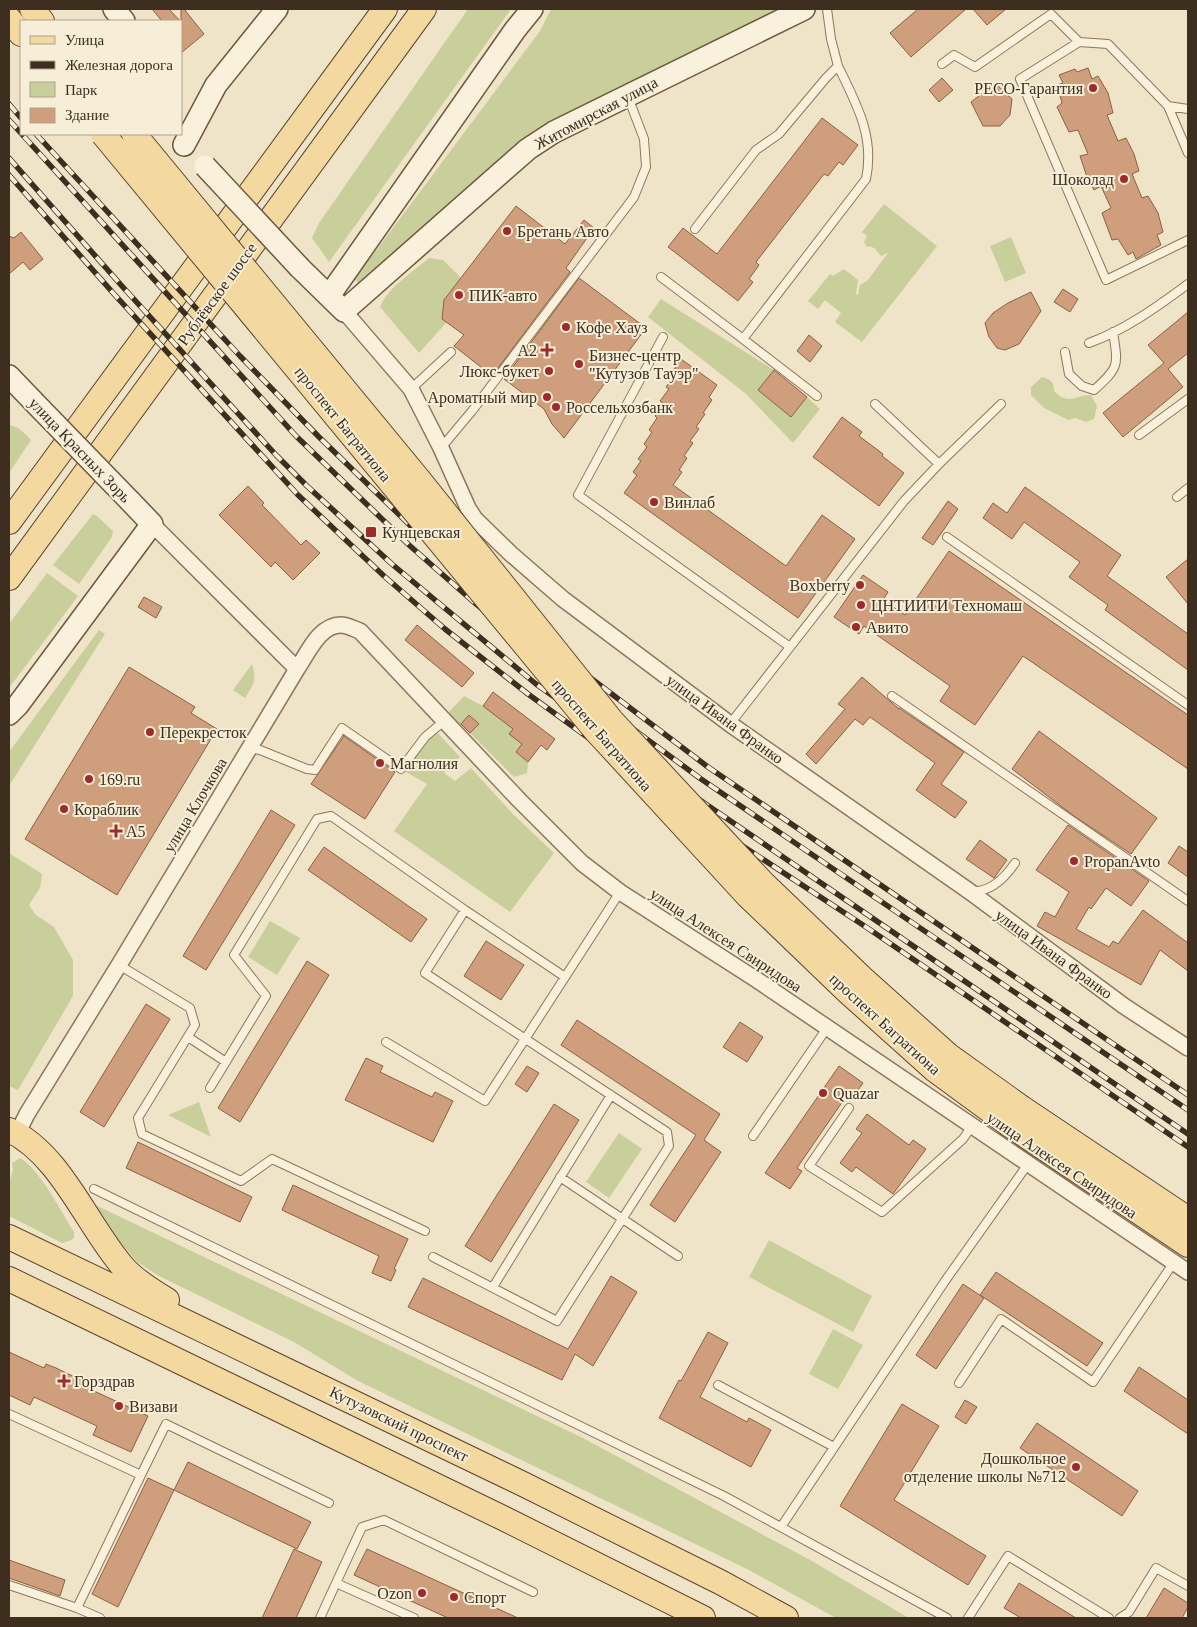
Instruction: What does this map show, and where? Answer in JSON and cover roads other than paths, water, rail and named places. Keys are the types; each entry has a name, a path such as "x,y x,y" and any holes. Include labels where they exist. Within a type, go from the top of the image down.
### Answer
{"main road":[{"path":"32,9 41,20"},
{"name":"Рублёвское шоссе","path":"9,522 385,9"},
{"name":"Рублёвское шоссе","path":"9,578 424,9"},
{"path":"9,19 20,33"},
{"name":"проспект Багратиона","path":"105,135 596,732 747,895 848,992 935,1070 1188,1219"},
{"name":"проспект Багратиона","path":"135,135 420,481 612,721 764,884 862,978 1016,1116 1181,1254"},
{"path":"13,1132 41,1154 67,1186 125,1269 150,1290 235,1345"},
{"name":"Кутузовский проспект","path":"9,1237 540,1492 720,1582 786,1618"},
{"path":"9,1279 503,1518 703,1618"}],"street":[{"path":"114,9 123,20"},
{"path":"278,9 216,85 181,139 300,268 344,311"},
{"path":"515,30 524,9"},
{"path":"329,296 515,30 532,9"},
{"name":"Житомирская улица","path":"344,311 528,149 554,132 804,9"},
{"name":"улица Ивана Франко","path":"344,311 411,389 442,448 468,508 475,519 511,554 564,599 730,724 969,891 1124,1006 1188,1048"},
{"name":"улица Красных Зорь","path":"10,381 33,401 152,524"},
{"path":"12,714 152,524 297,669"},
{"name":"улица Алексея Свиридова","path":"297,669 321,632 332,626 343,624 360,631 545,827 582,863 620,892 827,1028 1028,1164 1181,1254 1188,1272"},
{"name":"улица Клочкова","path":"13,1132 27,1114 119,965 297,669"}],"lane":[{"path":"743,339 866,179 869,163 867,135 860,112 838,66 827,9"},
{"path":"942,64 954,55 975,67 1051,14 1079,42"},
{"path":"1188,153 1168,106 1108,44 1079,42 1020,79 1106,280 1188,240"},
{"path":"694,229 756,150 780,134 838,66"},
{"path":"442,448 475,413 634,197 646,167 644,138 627,95"},
{"path":"1168,106 1188,110"},
{"path":"661,277 817,396"},
{"path":"1089,343 1153,310 1188,284"},
{"path":"1066,352 1069,374 1082,386 1094,390 1109,376 1116,364 1117,356 1112,332"},
{"path":"663,337 578,495 790,647"},
{"path":"411,389 451,352"},
{"path":"1138,434 1188,399"},
{"path":"875,404 939,464"},
{"path":"730,724 904,501 1001,404"},
{"path":"1177,497 1188,488"},
{"path":"947,537 1188,705"},
{"path":"892,696 1188,900"},
{"path":"249,748 260,750 307,769 315,770 342,728 401,769 425,737 444,721"},
{"path":"210,1088 266,996 234,955 317,819 331,816 565,977"},
{"path":"969,891 979,892 988,888 1005,877 1015,863"},
{"path":"386,1042 485,1101 620,892"},
{"path":"433,1257 557,1321 621,1218 669,1146 666,1132 425,973 465,910"},
{"path":"119,965 190,1008 195,1025 138,1118 142,1134 242,1181 272,1159 426,1231"},
{"path":"752,1136 827,1028"},
{"path":"188,1037 226,1062"},
{"path":"492,1287 611,1095"},
{"path":"849,1108 809,1166 882,1212 963,1139 972,1126"},
{"path":"781,1527 946,1281 1028,1164"},
{"path":"560,1177 678,1256"},
{"path":"94,1189 716,1492 947,1618"},
{"path":"959,1383 1001,1319 1094,1382 1181,1254"},
{"path":"718,1384 834,1447"},
{"path":"9,1414 141,1475"},
{"path":"78,1608 166,1424 329,1503"},
{"path":"320,1618 362,1527 384,1520 533,1592"},
{"path":"968,1618 1008,1556 1109,1618"},
{"path":"1120,1618 1129,1612 1156,1568 1188,1586"},
{"path":"336,1583 414,1618"},
{"path":"9,1585 78,1608 100,1618"}],"railway":[{"path":"9,104 20,117"},
{"path":"9,120 20,132"},
{"path":"23,135 296,436 409,545 476,604 580,690 701,779 1188,1110"},
{"path":"37,135 240,356 319,437 417,532 485,593 588,676 708,767 1188,1095"},
{"path":"9,158 121,285 276,455 307,486 393,565 536,684 691,794 1188,1134"},
{"path":"9,175 114,294 298,495 384,576 445,629 528,694 685,808 866,927 1188,1147"}],"place":[{"name":"РЕСО-Гарантия","path":"1093,88"},
{"name":"Шоколад","path":"1124,179"},
{"name":"Бретань Авто","path":"507,231"},
{"name":"ПИК-авто","path":"459,295"},
{"name":"Кофе Хауз","path":"566,327"},
{"name":"А2","path":"547,350"},
{"name":"Бизнес-центр \"Кутузов Тауэр\"","path":"579,364"},
{"name":"Люкс-букет","path":"549,371"},
{"name":"Ароматный мир","path":"547,397"},
{"name":"Россельхозбанк","path":"556,407"},
{"name":"Винлаб","path":"654,502"},
{"name":"Кунцевская","path":"371,532"},
{"name":"Boxberry","path":"860,585"},
{"name":"ЦНТИИТИ Техномаш","path":"861,605"},
{"name":"Авито","path":"856,627"},
{"name":"Перекресток","path":"150,732"},
{"name":"Магнолия","path":"380,763"},
{"name":"169.ru","path":"89,779"},
{"name":"Кораблик","path":"64,809"},
{"name":"А5","path":"116,831"},
{"name":"PropanAvto","path":"1074,861"},
{"name":"Quazar","path":"823,1093"},
{"name":"Горздрав","path":"64,1381"},
{"name":"Визави","path":"119,1406"},
{"name":"Дошкольное отделение школы №712","path":"1076,1467"},
{"name":"Ozon","path":"422,1593"},
{"name":"Спорт","path":"454,1597"}]}
